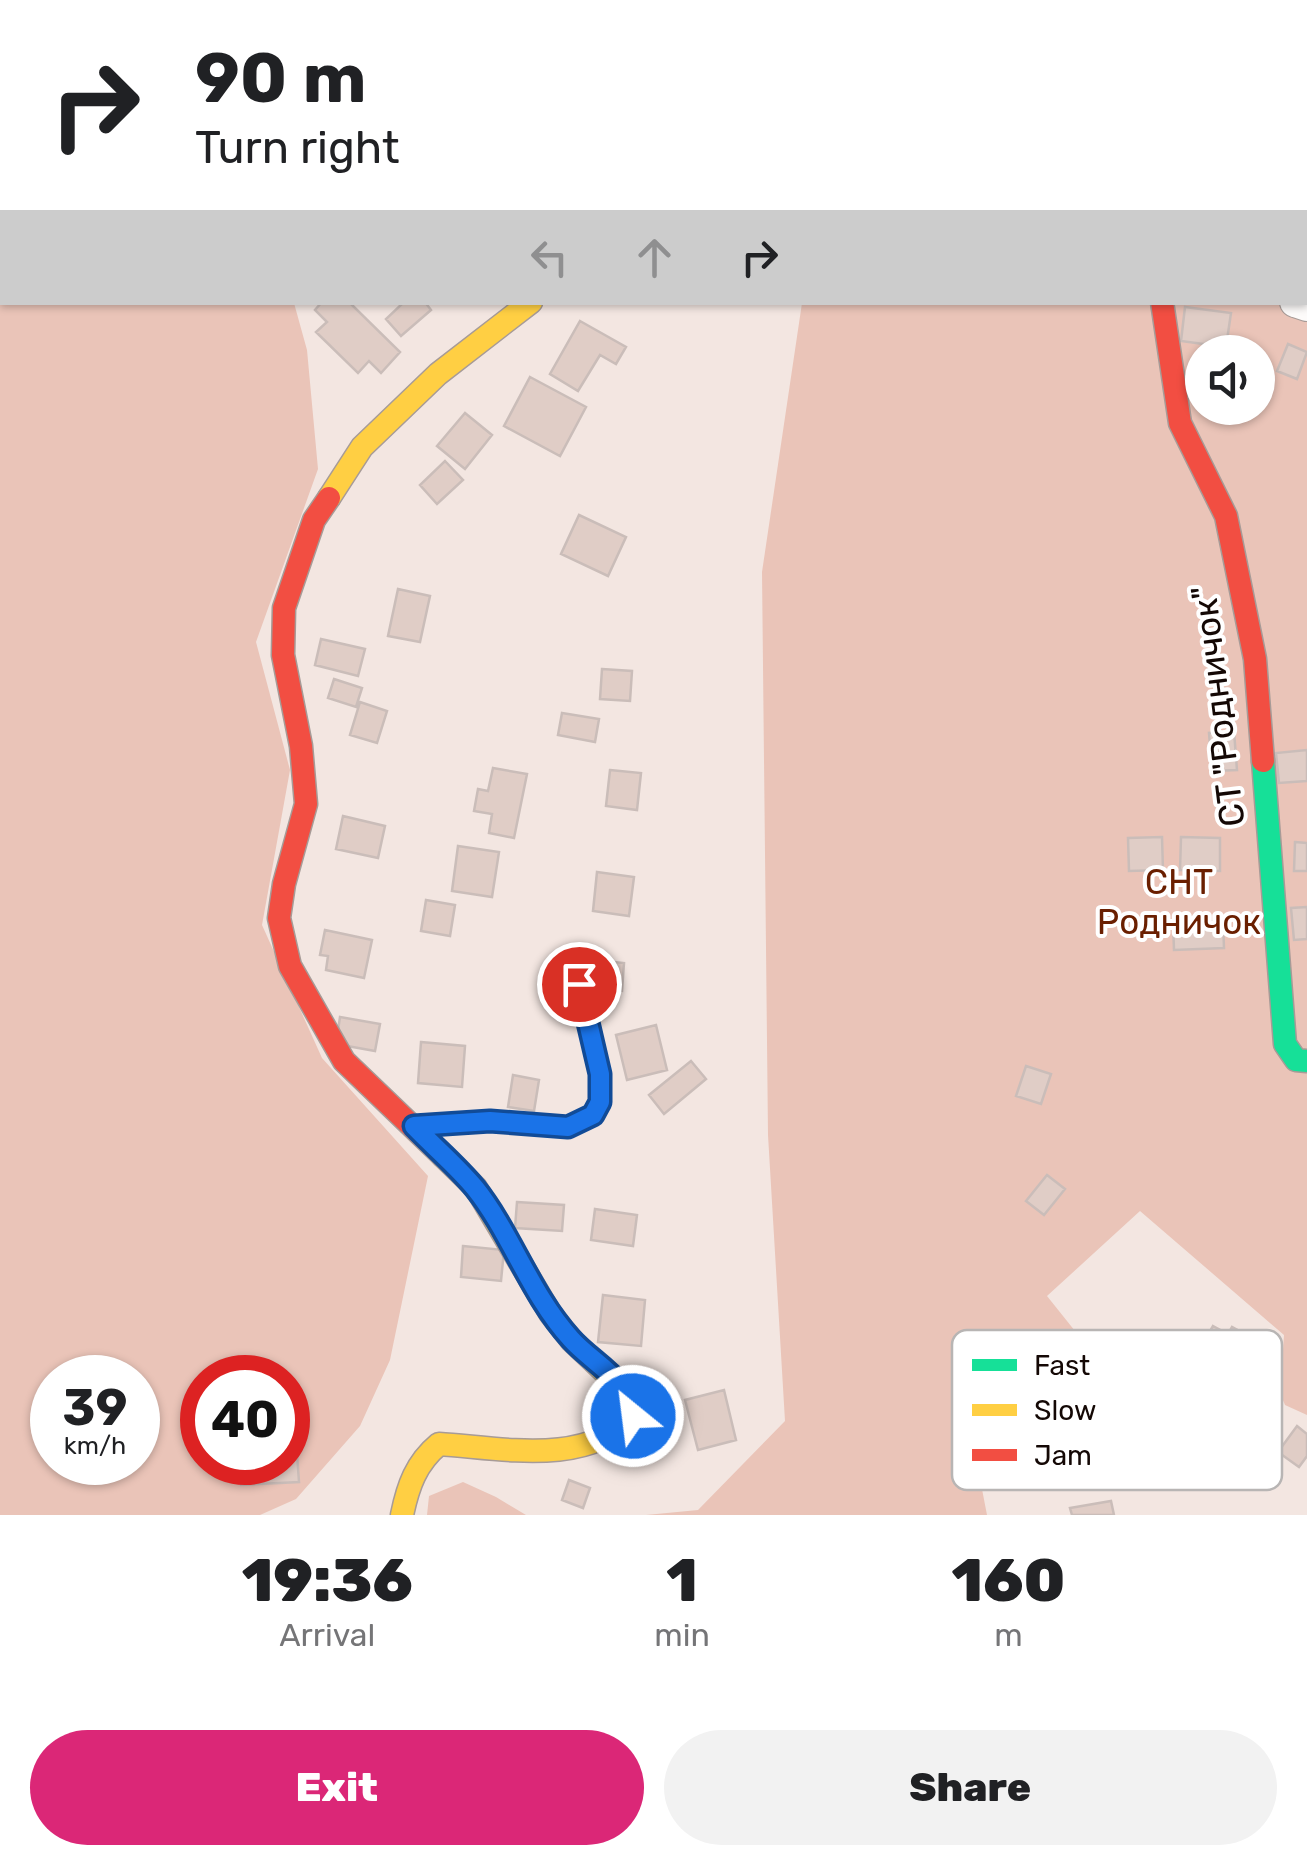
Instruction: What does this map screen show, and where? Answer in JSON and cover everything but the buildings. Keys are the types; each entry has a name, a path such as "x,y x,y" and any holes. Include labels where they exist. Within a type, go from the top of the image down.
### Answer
{"street":[{"path":"402,1515 414,1472 439,1444 512,1452 590,1444 612,1436 628,1425 633,1416 626,1393 572,1341 550,1312 476,1188 344,1061 290,966 279,918 306,804 301,746 284,655 284,608 314,520 362,448 438,374 527,305"},
{"name":"СТ \"Родничок\"","path":"1162,305 1180,423 1226,516 1255,659 1284,1044 1298,1057"}],"lane":[{"path":"414,1126 490,1121 568,1127 593,1115 600,1102 600,1074 579,984"}],"green space":[{"path":"0,305 295,305 307,350 318,469 256,642 290,770 262,925 322,1058 428,1176 390,1360 360,1426 310,1483 310,1355 180,1355 180,1485 308,1485 296,1499 260,1515 0,1515"},
{"name":"СНТ Родничок","path":"802,305 1307,305 1307,1415 1285,1405 1282,1398 1282,1330 1140,1211 1047,1296 1074,1330 952,1330 952,1490 982,1490 987,1515 646,1515 698,1510 785,1421 768,1135 762,572"},
{"path":"463,1482 526,1515 427,1515 429,1496"}],"traffic: fast":[{"path":"1263,761 1285,1044 1296,1060 1307,1061"}],"traffic: slow":[{"path":"329,498 362,447 438,374 527,305"},
{"path":"402,1515 414,1476 439,1444 542,1451 568,1448 614,1432 633,1416 627,1393 572,1341 550,1313 476,1188 443,1156"}],"traffic: jam":[{"path":"1162,305 1180,423 1226,516 1255,659 1263,761"},
{"path":"329,498 314,520 284,608 283,655 301,746 306,804 279,918 290,966 344,1061 443,1156"}],"route":[{"path":"579,984 600,1074 600,1102 593,1115 568,1127 490,1121 414,1126 476,1188 550,1312 572,1341 626,1393 633,1416"}]}
